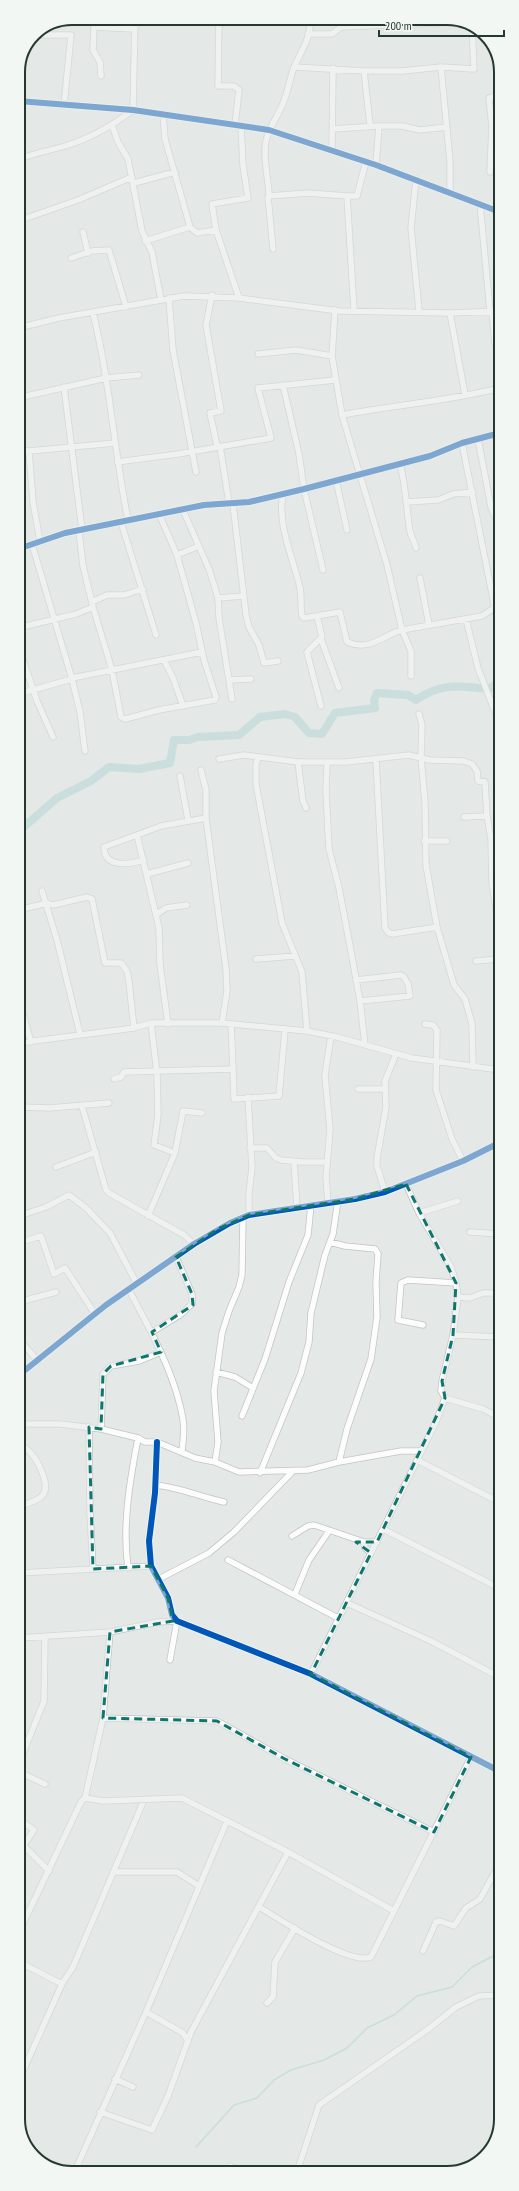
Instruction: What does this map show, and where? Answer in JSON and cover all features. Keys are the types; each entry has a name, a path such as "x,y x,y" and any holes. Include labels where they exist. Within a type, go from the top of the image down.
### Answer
{"street":[{"path":"132,110 135,25"},
{"path":"219,25 218,86 234,86 239,90 238,125 242,165 248,198 212,204 216,230 239,298"},
{"path":"272,248 268,210 268,197 270,196 265,153 269,130 282,106 294,67 306,44 311,25"},
{"path":"308,34 332,34 341,27 389,25"},
{"path":"101,76 100,62 93,50 94,27 135,29"},
{"path":"294,67 333,68 364,72 402,71 441,67 474,69 472,33"},
{"path":"44,35 71,34 64,105"},
{"path":"441,67 450,162 450,191"},
{"path":"332,151 333,68"},
{"path":"364,72 370,125"},
{"path":"490,172 492,127 489,98 494,96"},
{"path":"25,102 132,110 269,130 376,164 450,191 494,210"},
{"path":"25,157 36,152 67,145 112,125 132,110"},
{"path":"163,115 165,139 190,227 197,233 216,230"},
{"path":"112,125 118,142 128,159 145,241 152,252 161,300"},
{"path":"332,129 370,125 402,126 420,130 447,127"},
{"path":"376,164 379,126"},
{"path":"270,196 308,193 357,196 366,161"},
{"path":"25,219 133,180 175,172"},
{"path":"416,179 411,228 418,311"},
{"path":"347,196 354,310"},
{"path":"480,204 494,336"},
{"path":"145,241 190,227"},
{"path":"83,232 88,253"},
{"path":"71,258 88,253 109,250 126,307"},
{"path":"25,327 59,318 169,298 212,295 335,310 450,312 491,311"},
{"path":"212,295 206,325 221,411 210,413 231,503 243,596 249,627 259,644 264,663 278,661"},
{"path":"169,298 173,350 196,472"},
{"path":"335,310 332,356 342,415 387,565 402,630 411,651 411,676"},
{"path":"450,312 465,395"},
{"path":"93,313 105,364 115,443 128,520"},
{"path":"258,354 296,350 332,356"},
{"path":"25,396 106,378 139,375"},
{"path":"118,462 271,438 258,388 335,380"},
{"path":"284,385 299,454 304,489 324,570"},
{"path":"64,387 71,448 78,491 83,566 92,604 112,670 122,718 215,700 216,697 202,652 196,623 176,555 159,514"},
{"path":"342,415 465,395 474,395 494,390"},
{"path":"25,546 54,535 81,531 128,520 204,505 231,503 283,494 430,456 462,444 494,435"},
{"path":"475,440 479,444 491,507 494,514"},
{"path":"25,451 71,448 115,443"},
{"path":"283,494 281,508 284,532 300,588 302,616 317,616 337,611 340,612 347,642 353,644 375,644 390,633 482,616 494,609 473,492 462,444"},
{"path":"29,451 33,502 40,541"},
{"path":"400,464 405,482 410,534 416,548"},
{"path":"336,480 347,530"},
{"path":"406,502 438,500 453,494 473,492"},
{"path":"183,510 209,569 218,598 219,618 232,699"},
{"path":"122,522 156,635"},
{"path":"32,544 53,619 72,678 80,712 86,751"},
{"path":"176,555 199,546"},
{"path":"420,578 429,625"},
{"path":"25,626 76,614 107,595 124,595 143,589"},
{"path":"218,598 243,596"},
{"path":"317,616 322,636 321,639 339,688"},
{"path":"466,619 478,668 494,709"},
{"path":"321,639 307,652 322,706"},
{"path":"25,692 72,678 202,652"},
{"path":"169,669 172,658"},
{"path":"164,660 183,706"},
{"path":"25,666 45,724 52,737"},
{"path":"229,680 251,679"},
{"path":"419,714 422,725 421,758 425,802 424,841 429,889 437,927 454,986 465,999 472,1024 473,1067"},
{"path":"219,759 244,755 298,762 328,762 376,760 409,755 429,760 464,762 472,764 477,771 478,781 485,782 487,816 491,839 490,872 494,890"},
{"path":"258,757 256,760 256,784 265,827 277,902 282,923 302,972 307,1032"},
{"path":"376,760 385,928 392,934 437,927"},
{"path":"298,762 303,801 306,808"},
{"path":"328,762 326,778 328,840 339,888 360,1001 365,1045"},
{"path":"200,770 206,790 206,818 226,969 227,991 222,1023"},
{"path":"180,776 188,820"},
{"path":"464,818 487,816"},
{"path":"144,860 116,863 110,860 104,850 104,847 161,826 206,818"},
{"path":"137,835 157,914 161,942 160,964 168,1024"},
{"path":"424,841 447,841"},
{"path":"148,874 188,863"},
{"path":"42,891 80,1034"},
{"path":"25,908 46,903 53,905 87,897 92,899 105,963 121,963 127,972 134,1028"},
{"path":"157,914 166,908 187,905"},
{"path":"256,959 295,956"},
{"path":"476,960 494,959"},
{"path":"356,980 400,975 404,977 408,984 410,996 360,1001"},
{"path":"25,1021 31,1042"},
{"path":"151,1023 157,1073 158,1115 154,1145 175,1153"},
{"path":"25,1042 134,1028 151,1023 222,1023 331,1036 396,1054 437,1063 494,1069"},
{"path":"231,1024 234,1099 279,1096 285,1030"},
{"path":"425,1024 433,1025 437,1030 436,1090 452,1139 463,1161"},
{"path":"328,1203 327,1162 330,1130 325,1075 331,1036"},
{"path":"385,1192 377,1166 377,1158 386,1107 385,1089 388,1071 396,1054"},
{"path":"114,1079 121,1076 124,1072 157,1073 233,1069"},
{"path":"358,1089 385,1089"},
{"path":"248,1097 252,1168 249,1189 249,1215"},
{"path":"25,1107 49,1108 109,1103"},
{"path":"82,1106 106,1190 109,1194 184,1235 194,1244"},
{"path":"148,1216 175,1153 183,1111 202,1112"},
{"path":"25,1371 38,1361 60,1340 95,1314 194,1244 218,1229 249,1215 328,1203 385,1192 463,1161 494,1145"},
{"path":"250,1148 267,1148 276,1158 294,1162 327,1162"},
{"path":"56,1168 96,1152"},
{"path":"294,1162 297,1207"},
{"path":"406,1184 419,1213 451,1267 456,1282 458,1297 453,1335 441,1391 446,1398 483,1409 494,1414"},
{"path":"25,1214 46,1207 69,1195 86,1208 110,1233 137,1284"},
{"path":"260,1473 301,1373 309,1342 311,1313 325,1255 330,1242 338,1200"},
{"path":"419,1213 458,1201"},
{"path":"242,1416 252,1388 265,1359 293,1270 308,1235 311,1205"},
{"path":"215,1462 218,1442 214,1391 216,1372 222,1333 242,1275 243,1218"},
{"path":"470,1232 494,1234"},
{"path":"25,1241 41,1236 54,1274 65,1268 95,1314"},
{"path":"330,1242 345,1246 375,1249 378,1254 376,1282 377,1317 371,1359 347,1429 339,1462"},
{"path":"152,1332 180,1315 192,1304 192,1294 176,1257"},
{"path":"423,1325 398,1320 401,1283 408,1280 456,1282"},
{"path":"129,1290 161,1352 183,1421 182,1451"},
{"path":"25,1300 56,1292"},
{"path":"458,1297 470,1298 483,1293 494,1293"},
{"path":"453,1335 494,1337"},
{"path":"25,1346 38,1361"},
{"path":"102,1429 103,1374 106,1369 111,1366 139,1361 161,1352"},
{"path":"216,1372 235,1377 252,1388"},
{"path":"311,1674 436,1422 446,1398"},
{"path":"25,1424 60,1424 102,1429 138,1438 145,1442 157,1442 182,1451 195,1458 215,1462 240,1472 260,1473 308,1470 339,1462 401,1451 421,1451"},
{"path":"89,1427 90,1513 93,1569"},
{"path":"128,1568 125,1542 132,1469 138,1438"},
{"path":"157,1442 156,1485 149,1542 151,1566 157,1580 168,1598 172,1615 177,1621 170,1660"},
{"path":"25,1449 33,1455 45,1483 42,1496 25,1503"},
{"path":"417,1460 494,1499"},
{"path":"157,1580 209,1553 234,1532 293,1471"},
{"path":"156,1485 170,1486 204,1498 224,1502"},
{"path":"292,1536 308,1526 314,1525 364,1542 377,1542"},
{"path":"383,1529 494,1586"},
{"path":"295,1594 309,1560 329,1530"},
{"path":"364,1542 365,1548 371,1553"},
{"path":"228,1560 338,1618"},
{"path":"25,1573 151,1566"},
{"path":"346,1603 433,1642 494,1674"},
{"path":"25,1638 110,1632 158,1622 177,1621 311,1674 494,1768"},
{"path":"25,1920 81,1802 85,1798 103,1718 110,1632"},
{"path":"25,1748 44,1702 46,1636"},
{"path":"103,1718 216,1721 285,1759 434,1832"},
{"path":"260,1908 343,1955 366,1960 371,1958 471,1757"},
{"path":"25,1775 45,1784"},
{"path":"85,1798 104,1801 182,1798 288,1852 394,1911"},
{"path":"25,2067 62,1984 73,1967 144,1800"},
{"path":"77,2166 146,2012 226,1821"},
{"path":"25,1823 34,1830 25,1844"},
{"path":"25,1846 49,1871"},
{"path":"100,2112 152,2130 168,2096 191,2032 260,1908 288,1852"},
{"path":"113,1872 177,1872 199,1886"},
{"path":"423,1951 436,1922 440,1921 454,1926 466,1908 479,1900 494,1873"},
{"path":"267,2003 273,1997 275,1962 295,1928"},
{"path":"25,1965 62,1984"},
{"path":"299,2166 319,2105 426,2030 456,2007 480,1996 494,1995"},
{"path":"146,2012 183,2033 188,2041"},
{"path":"183,2033 191,2032"},
{"path":"116,2079 133,2087"}],"highlighted area":[{"path":"406,1184 456,1283 453,1335 442,1381 445,1398 377,1542 356,1542 371,1553 311,1674 471,1757 434,1832 285,1759 217,1721 103,1718 110,1632 173,1621 168,1598 151,1566 93,1569 89,1427 101,1429 103,1374 111,1366 161,1352 152,1332 193,1305 192,1294 176,1257 218,1229 249,1215 355,1199"}],"waterway":[{"path":"25,826 57,798 91,781 109,767 139,769 170,763 174,740 239,735 260,717 285,714 295,717 309,733 322,734 335,713 375,708 374,700 377,693 408,695 416,700 425,694 442,688 460,686 489,689 494,685"},
{"path":"196,2147 234,2105 257,2098 274,2080 291,2070 324,2060 347,2048 367,2028 394,2015 417,1996 452,1987 472,1967 494,1956"}],"cycle path":[{"path":"25,102 133,110 269,130 376,165 494,210"},
{"path":"25,547 65,533 204,505 249,502 304,489 430,456 462,443 494,435"},
{"path":"25,1370 106,1305 194,1244 230,1223 249,1215 355,1199 385,1192 463,1161 494,1146"},
{"path":"157,1442 155,1493 149,1541 151,1566 168,1598 172,1615 177,1621 311,1674 494,1768"}]}
